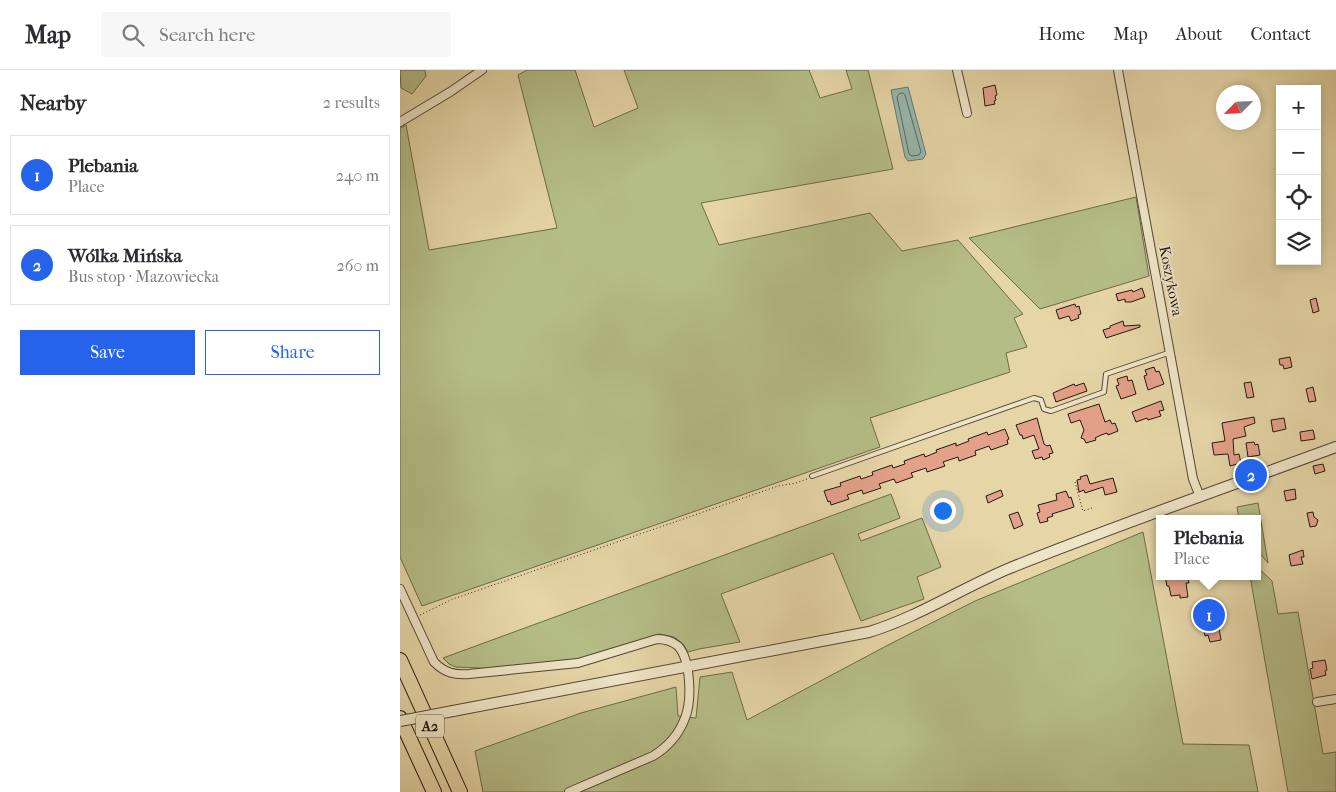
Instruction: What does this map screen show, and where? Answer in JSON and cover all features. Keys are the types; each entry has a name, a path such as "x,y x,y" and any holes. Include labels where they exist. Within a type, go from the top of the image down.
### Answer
{"highway":[{"name":"A2","path":"400,660 460,792"},
{"name":"A2","path":"400,719 434,792"}],"street":[{"path":"400,122 482,70"},
{"path":"957,70 967,113"},
{"name":"Koszykowa","path":"1118,70 1193,479 1200,497"},
{"path":"400,719 453,711 824,642 882,628 1007,570 1336,447"},
{"path":"400,590 434,662 440,669 452,674 578,664 657,639 668,640 677,645 684,656 690,691 687,712 680,730 668,745 653,756 569,792"},
{"path":"1317,702 1336,699"}],"lane":[{"path":"812,476 1034,398 1041,400 1044,409 1050,411 1060,408 1104,392 1106,374 1170,352"}],"path":[{"path":"413,618 453,598 812,476"},
{"path":"1074,482 1083,511 1092,508"}],"green space":[{"path":"400,70 425,70 426,76 412,94 401,88"},
{"path":"527,70 575,70 594,127 638,108 624,70 809,70 820,98 852,89 846,70 868,70 893,169 701,203 719,245 870,213 902,251 958,240 1023,314 1014,318 1027,347 1006,353 1010,372 870,418 880,447 422,606 400,557 400,128 406,125 429,250 557,228 518,75"},
{"path":"1136,197 1149,276 1040,309 969,238"},
{"path":"891,494 900,518 858,534 861,541 922,518 941,567 917,577 924,599 861,621 833,553 721,594 740,642 688,652 683,644 674,637 659,634 575,662 500,669 456,667 449,664 443,658"},
{"path":"1258,503 1260,515 1238,515 1237,507"},
{"path":"1261,521 1268,563 1261,555"},
{"path":"1143,532 1183,744 1249,745 1258,792 483,792 475,751 581,713 676,687 678,716 696,718 700,677 732,672 747,720 975,601"},
{"path":"1261,571 1272,581 1278,614 1298,612 1323,754 1336,752 1336,792 1288,792 1251,580 1261,580"}],"water":[{"path":"908,87 926,154 923,159 908,161 905,157 891,90"}],"building":[{"path":"995,85 997,95 995,96 995,104 985,106 983,88"},
{"path":"1142,288 1145,297 1131,302 1125,302 1125,299 1118,301 1116,294 1132,290 1133,292"},
{"path":"1316,298 1319,311 1313,313 1310,300"},
{"path":"1075,304 1076,307 1079,306 1081,314 1078,315 1079,318 1071,321 1069,316 1059,319 1056,310"},
{"path":"1123,321 1124,326 1140,325 1140,327 1106,338 1103,330"},
{"path":"1290,357 1292,367 1284,369 1283,365 1280,365 1279,359"},
{"path":"1154,367 1156,372 1159,371 1164,384 1148,390 1144,376 1147,375 1145,370"},
{"path":"1127,376 1128,381 1132,380 1136,394 1121,399 1116,386 1119,385 1117,379"},
{"path":"1251,382 1254,397 1247,398 1244,383"},
{"path":"1084,383 1087,391 1056,402 1053,393 1074,384 1075,386"},
{"path":"1313,387 1316,401 1309,402 1306,389"},
{"path":"1161,401 1164,410 1159,411 1161,416 1136,422 1132,412"},
{"path":"1099,404 1105,422 1110,420 1112,424 1115,423 1118,431 1108,435 1107,433 1101,435 1095,438 1096,440 1086,443 1081,438 1084,430 1080,420 1071,423 1068,414"},
{"path":"1254,417 1255,423 1244,427 1246,436 1233,439 1234,455 1239,454 1241,463 1230,466 1228,454 1214,455 1212,443 1225,441 1222,423"},
{"path":"1037,418 1044,444 1050,445 1053,453 1049,454 1050,457 1043,460 1042,457 1035,459 1032,451 1039,449 1034,435 1023,439 1016,425"},
{"path":"1284,418 1286,429 1273,432 1271,420"},
{"path":"1005,429 1009,439 1007,440 1008,444 991,450 989,446 975,451 976,455 959,461 958,457 943,462 945,466 927,472 926,468 911,473 913,477 896,483 894,479 879,484 881,488 863,494 862,490 847,495 849,499 831,505 830,501 828,502 824,491 841,486 840,483 860,476 861,479 873,475 872,472 892,465 893,468 905,464 904,461 924,454 925,457 937,452 936,450 956,443 956,446 987,432 988,435"},
{"path":"1313,430 1315,439 1301,441 1300,432"},
{"path":"1254,442 1255,445 1258,444 1260,455 1248,457 1246,443"},
{"path":"1323,464 1325,471 1315,474 1313,466"},
{"path":"1087,475 1090,484 1113,478 1117,492 1105,495 1103,487 1085,493 1084,490 1079,492 1077,480"},
{"path":"1295,489 1296,499 1286,501 1284,491"},
{"path":"1001,490 1003,496 988,503 986,496"},
{"path":"1066,491 1069,498 1071,497 1074,507 1052,514 1053,516 1047,518 1048,521 1040,523 1037,513 1040,512 1038,505 1057,500 1056,494"},
{"path":"1018,512 1023,525 1014,529 1009,515"},
{"path":"1313,512 1314,517 1318,520 1316,526 1310,527 1307,513"},
{"path":"1303,550 1304,557 1301,557 1303,564 1291,566 1289,555"},
{"path":"1166,580 1188,580 1189,583 1186,583 1188,597 1180,598 1180,595 1171,596 1169,586 1167,586"},
{"path":"1214,600 1221,640 1210,642 1208,635 1205,636 1199,603"},
{"path":"1325,660 1326,675 1312,679 1310,669 1313,668 1312,662"}],"place":[{"name":"Wólka Mińska","path":"1251,475"},
{"name":"Plebania","path":"1209,615"}]}
